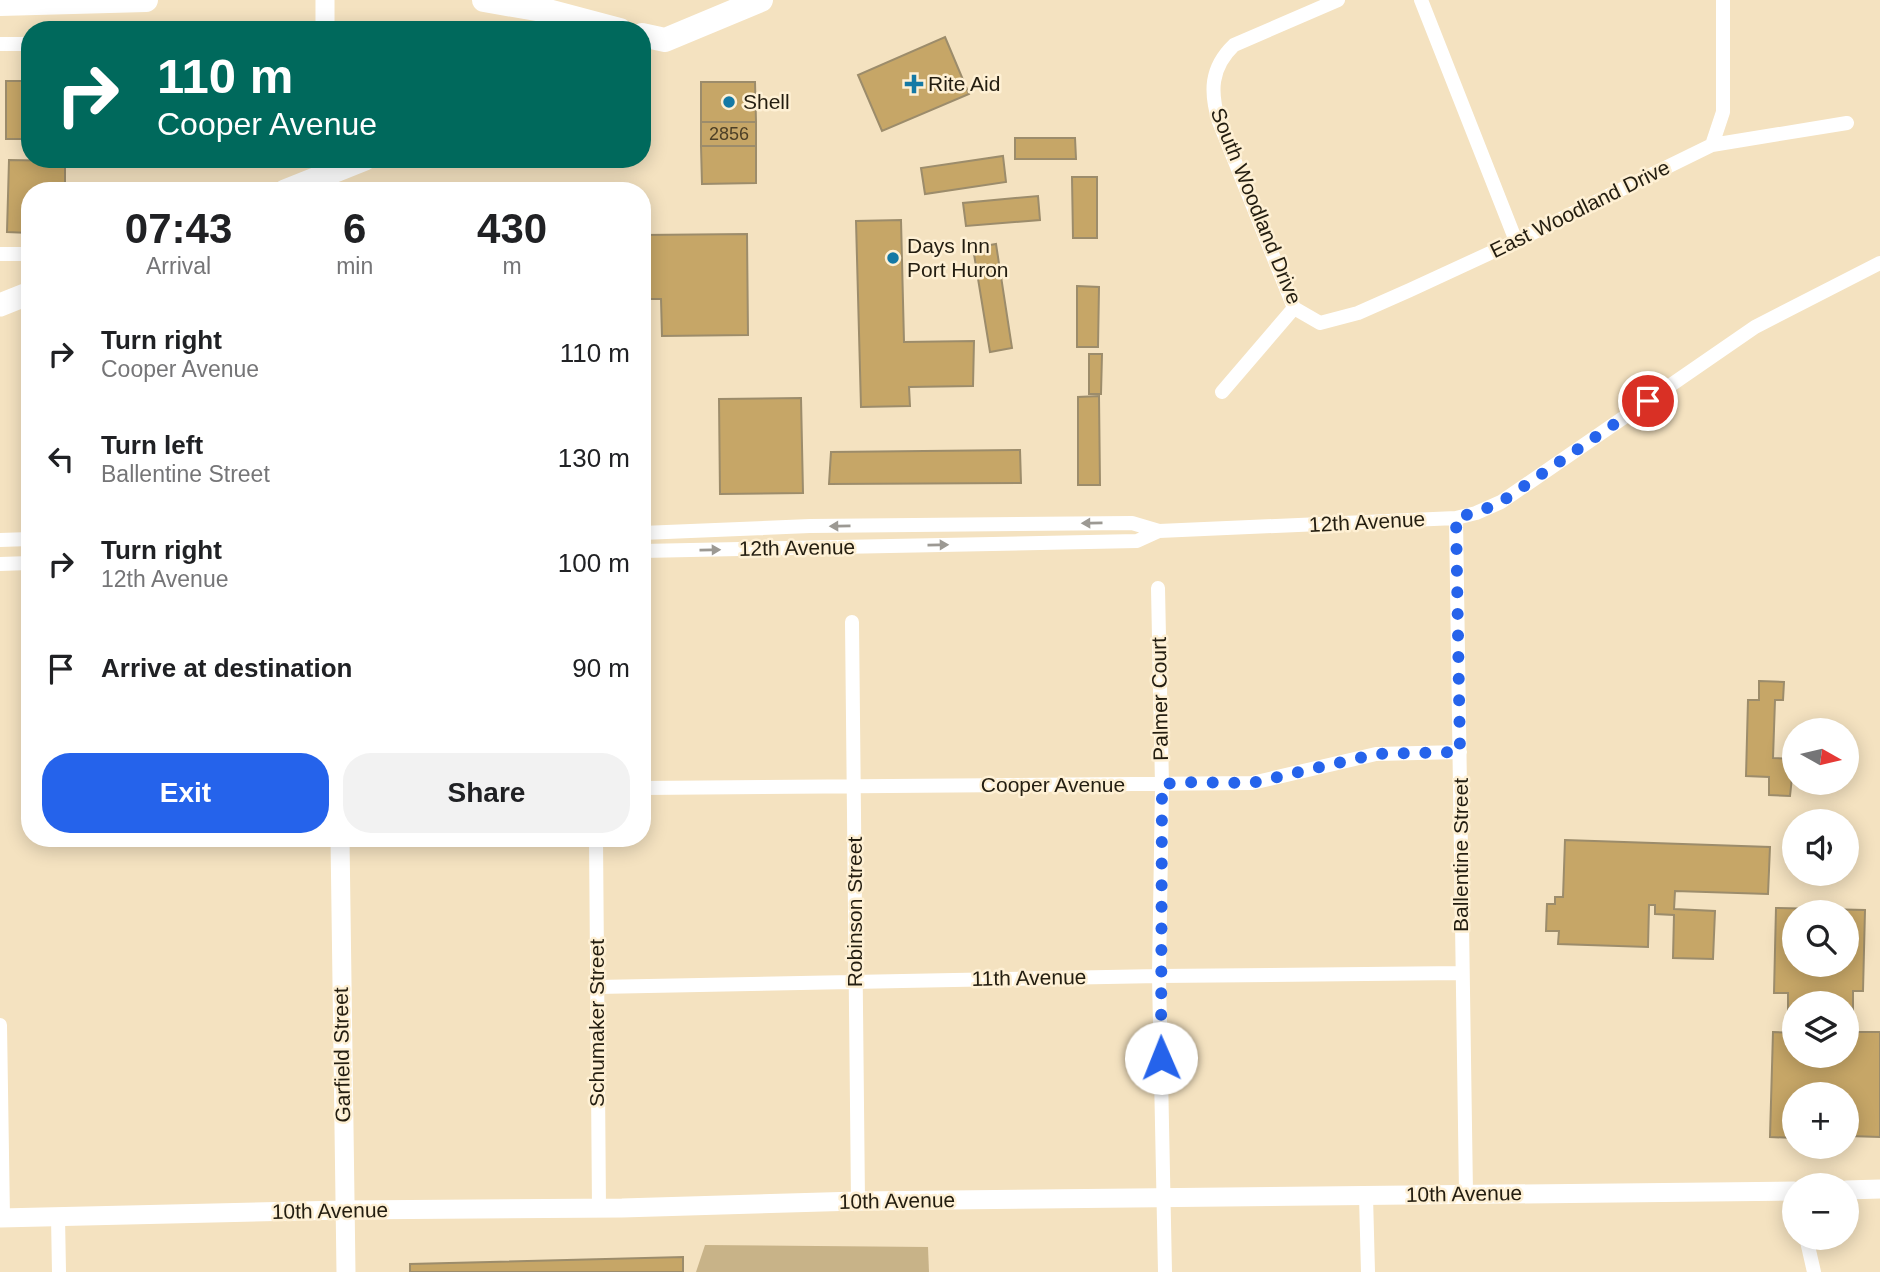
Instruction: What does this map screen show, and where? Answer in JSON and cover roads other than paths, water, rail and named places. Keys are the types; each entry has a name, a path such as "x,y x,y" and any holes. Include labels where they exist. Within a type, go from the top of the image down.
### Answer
{"highway":[{"path":"0,4 146,0"},
{"path":"484,0 548,11 586,21"},
{"path":"651,41 761,0"}],"main road":[{"path":"321,176 342,168"},
{"path":"0,305 21,297"}],"street":[{"path":"325,0 325,21"},
{"name":"South Woodland Drive","path":"1320,323 1294,307 1212,99 1215,75 1226,53 1237,43 1338,0"},
{"path":"1421,0 1516,241"},
{"path":"1712,145 1723,112 1723,0"},
{"path":"0,44 21,44"},
{"name":"East Woodland Drive","path":"1320,323 1359,313 1516,241 1712,145 1847,123"},
{"path":"0,254 21,254"},
{"name":"12th Avenue","path":"651,533 810,526 1132,523 1159,531 1456,517 1476,513 1501,502 1755,327 1880,263"},
{"path":"1222,392 1294,307"},
{"name":"Ballentine Street","path":"1456,517 1466,1193"},
{"name":"12th Avenue","path":"651,551 1137,541 1159,531"},
{"path":"0,540 21,540"},
{"path":"0,564 21,563"},
{"name":"Palmer Court","path":"1158,588 1162,785 1159,976 1165,1272"},
{"name":"Robinson Street","path":"852,622 858,1201"},
{"name":"Cooper Avenue","path":"651,788 1252,783 1376,754 1460,752"},
{"name":"Garfield Street","path":"340,847 346,1272"},
{"name":"Schumaker Street","path":"596,847 599,1208"},
{"name":"11th Avenue","path":"597,987 1462,973"},
{"path":"0,1025 1,1218"},
{"path":"1859,1189 1880,1189"},
{"name":"10th Avenue","path":"1,1218 858,1201 1782,1191"},
{"path":"1366,1196 1368,1272"},
{"path":"58,1217 59,1272"},
{"path":"1809,1250 1814,1272"}],"place":[{"name":"Rite Aid","path":"914,84"},
{"name":"Shell","path":"729,102"},
{"name":"Days Inn Port Huron","path":"893,258"}]}
